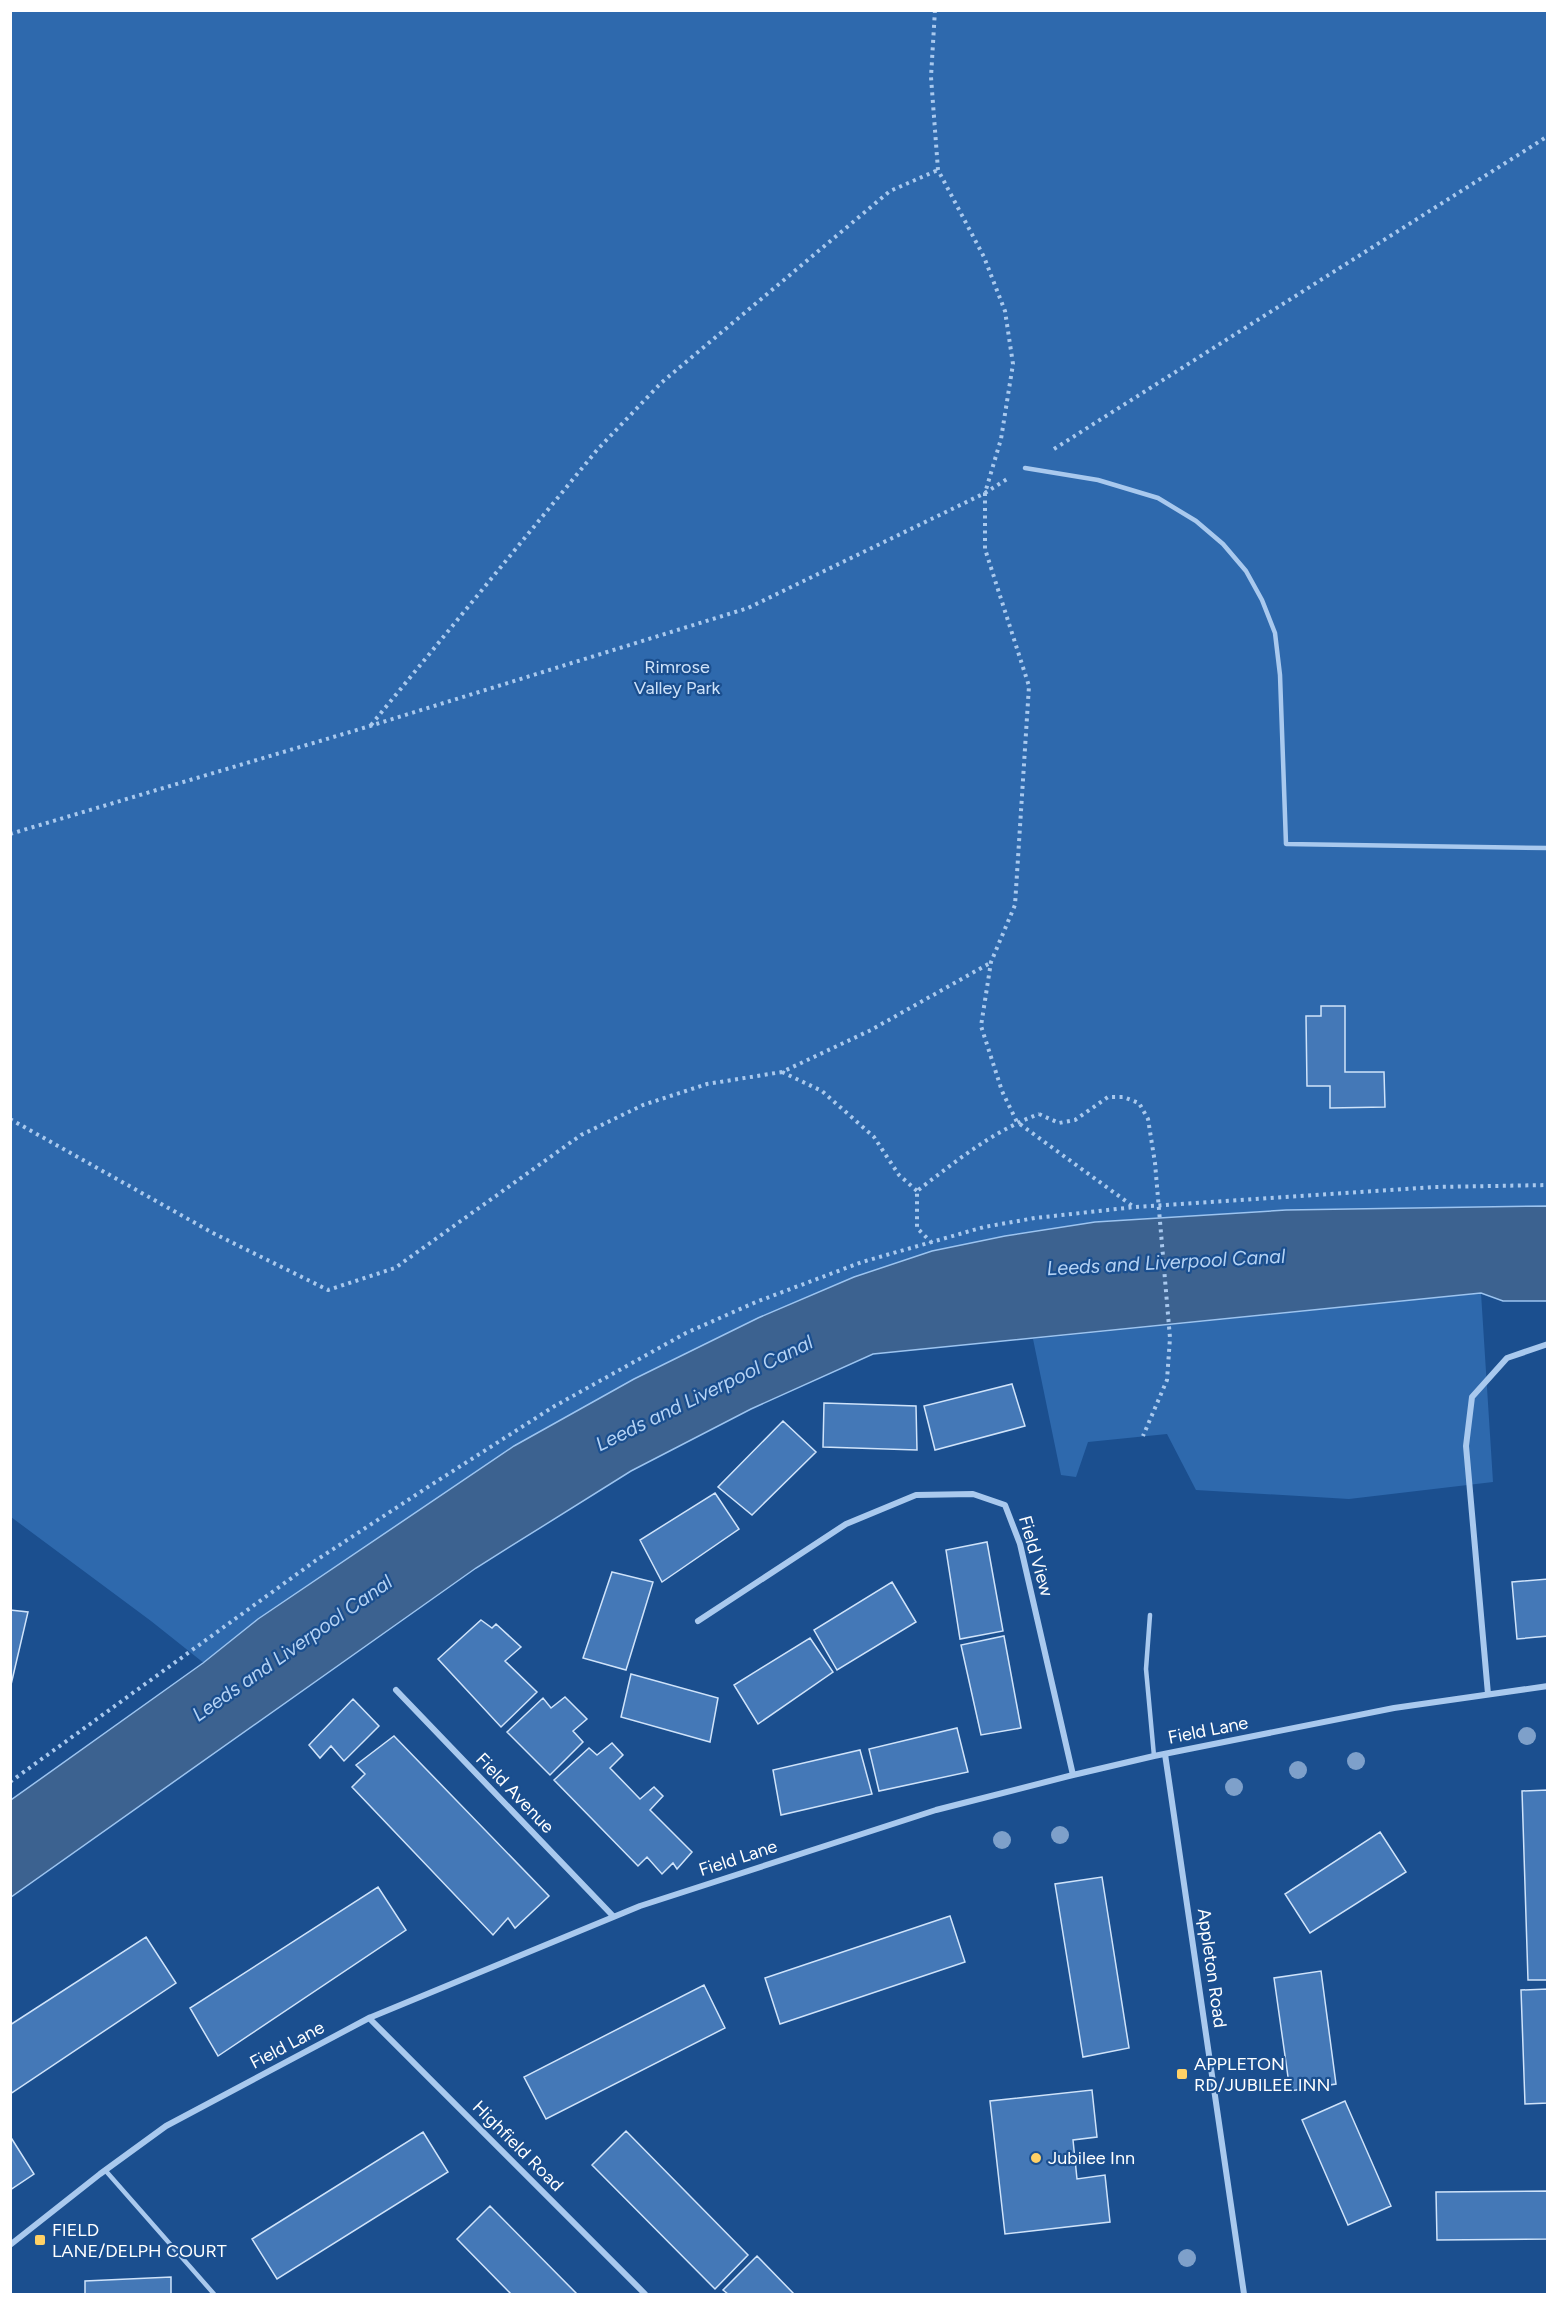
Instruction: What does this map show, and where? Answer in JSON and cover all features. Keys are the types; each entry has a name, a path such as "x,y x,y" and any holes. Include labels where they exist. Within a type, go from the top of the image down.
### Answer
{"street":[{"path":"1488,1694 1466,1446 1472,1397 1507,1358 1548,1344"},
{"name":"Field View","path":"698,1621 846,1524 916,1495 973,1494 1005,1505 1020,1544 1073,1775"},
{"name":"Field Lane","path":"10,2245 105,2170 166,2126 369,2018 613,1916 936,1810 1073,1775 1154,1756 1394,1708 1548,1686"},
{"name":"Field Avenue","path":"396,1690 613,1916"},
{"name":"Appleton Road","path":"1165,1754 1244,2295"},
{"name":"Highfield Road","path":"369,2018 645,2295"}],"lane":[{"path":"1025,468 1098,480 1158,498 1196,521 1223,544 1246,571 1262,600 1275,633 1280,675 1286,844 1548,848"},
{"path":"1150,1615 1146,1669 1154,1756"},
{"path":"105,2170 214,2295"}],"path":[{"path":"935,10 931,77 938,170 984,257 1005,311 1012,353 1013,364 1000,439 985,493 985,549 1029,686 1015,905 991,962 981,1026 1002,1091 1017,1122 1135,1207"},
{"path":"10,834 370,726 748,608 985,493 1548,136"},
{"path":"370,726 597,450 661,383 890,191 938,170"},
{"path":"10,1119 213,1233 328,1290 395,1268 580,1135 643,1104 707,1084 782,1072 871,1030 991,962"},
{"path":"782,1072 822,1091 873,1137 899,1175 917,1191 917,1228 933,1243"},
{"path":"917,1191 989,1137 1017,1122 1040,1114 1059,1123 1075,1120 1108,1096 1123,1097 1139,1103 1148,1119 1155,1163 1170,1338 1167,1380 1143,1436"},
{"path":"10,1782 315,1561 553,1407 686,1333 756,1302 862,1262 984,1227 1035,1218 1135,1207 1436,1187 1548,1185"}],"green space":[{"name":"Rimrose Valley Park","path":"11,11 1547,11 1547,1244 917,1298 234,1687 151,1621 11,1517"},
{"path":"1481,1293 1493,1482 1349,1499 1196,1490 1167,1434 1088,1442 1076,1477 1061,1475 1033,1339"}],"water":[{"name":"Leeds and Liverpool Canal","path":"1547,1206 1547,1301 1503,1301 1481,1293 873,1354 751,1409 631,1471 476,1568 11,1897 11,1800 203,1663 258,1619 514,1446 634,1379 758,1318 854,1277 932,1251 1005,1236 1095,1222 1286,1210"}],"building":[{"path":"1321,1006 1345,1006 1345,1072 1384,1072 1385,1107 1330,1108 1330,1086 1307,1086 1306,1016 1321,1016"},
{"path":"1012,1384 1025,1426 935,1450 924,1406"},
{"path":"824,1403 916,1406 917,1450 823,1447"},
{"path":"783,1421 816,1452 752,1515 718,1487"},
{"path":"715,1493 739,1529 662,1582 640,1540"},
{"path":"987,1542 1003,1631 960,1639 946,1550"},
{"path":"612,1572 653,1582 626,1670 583,1658"},
{"path":"1548,1579 1548,1636 1517,1639 1512,1582"},
{"path":"892,1582 916,1622 837,1670 814,1630"},
{"path":"10,1610 28,1612 10,1689"},
{"path":"481,1620 492,1628 496,1624 521,1647 505,1661 537,1692 501,1727 438,1659"},
{"path":"1004,1636 1021,1728 981,1735 961,1645"},
{"path":"810,1638 833,1672 758,1724 734,1685"},
{"path":"631,1674 718,1698 710,1742 621,1717"},
{"path":"565,1697 587,1719 573,1731 583,1742 550,1775 507,1732 543,1698 551,1708"},
{"path":"353,1699 379,1726 344,1761 331,1746 320,1758 309,1745"},
{"path":"957,1728 968,1772 879,1791 869,1749"},
{"path":"394,1736 549,1896 515,1928 508,1918 493,1935 352,1787 365,1774 356,1765"},
{"path":"612,1743 623,1755 610,1768 640,1799 654,1787 663,1796 650,1810 692,1852 677,1869 673,1863 662,1874 647,1857 638,1866 554,1780 589,1748 597,1755"},
{"path":"860,1750 872,1794 781,1815 773,1770"},
{"path":"1548,1790 1548,1980 1528,1980 1522,1791"},
{"path":"1380,1832 1406,1872 1310,1933 1285,1894"},
{"path":"1102,1877 1129,2048 1083,2057 1055,1884"},
{"path":"378,1887 406,1930 218,2056 190,2008"},
{"path":"950,1916 965,1962 780,2024 765,1978"},
{"path":"146,1937 176,1983 10,2094 10,2025"},
{"path":"1321,1971 1336,2084 1290,2091 1274,1978"},
{"path":"704,1985 725,2028 546,2119 524,2077"},
{"path":"1548,1989 1548,2103 1525,2104 1521,1990"},
{"name":"Jubilee Inn","path":"1092,2090 1097,2137 1073,2140 1077,2179 1105,2175 1110,2222 1005,2234 990,2101"},
{"path":"1345,2101 1391,2206 1348,2225 1302,2120"},
{"path":"626,2131 748,2255 715,2289 592,2165"},
{"path":"423,2132 448,2172 277,2279 252,2239"},
{"path":"10,2136 34,2174 10,2190"},
{"path":"1548,2191 1548,2239 1437,2240 1436,2192"},
{"path":"490,2206 577,2294 511,2294 457,2239"},
{"path":"757,2256 794,2294 728,2294 723,2290"},
{"path":"171,2277 171,2294 85,2294 85,2281"}],"place":[{"name":"APPLETON RD/JUBILEE INN","path":"1182,2074"},
{"name":"Jubilee Inn","path":"1036,2158"},
{"name":"FIELD LANE/DELPH COURT","path":"40,2240"}]}
